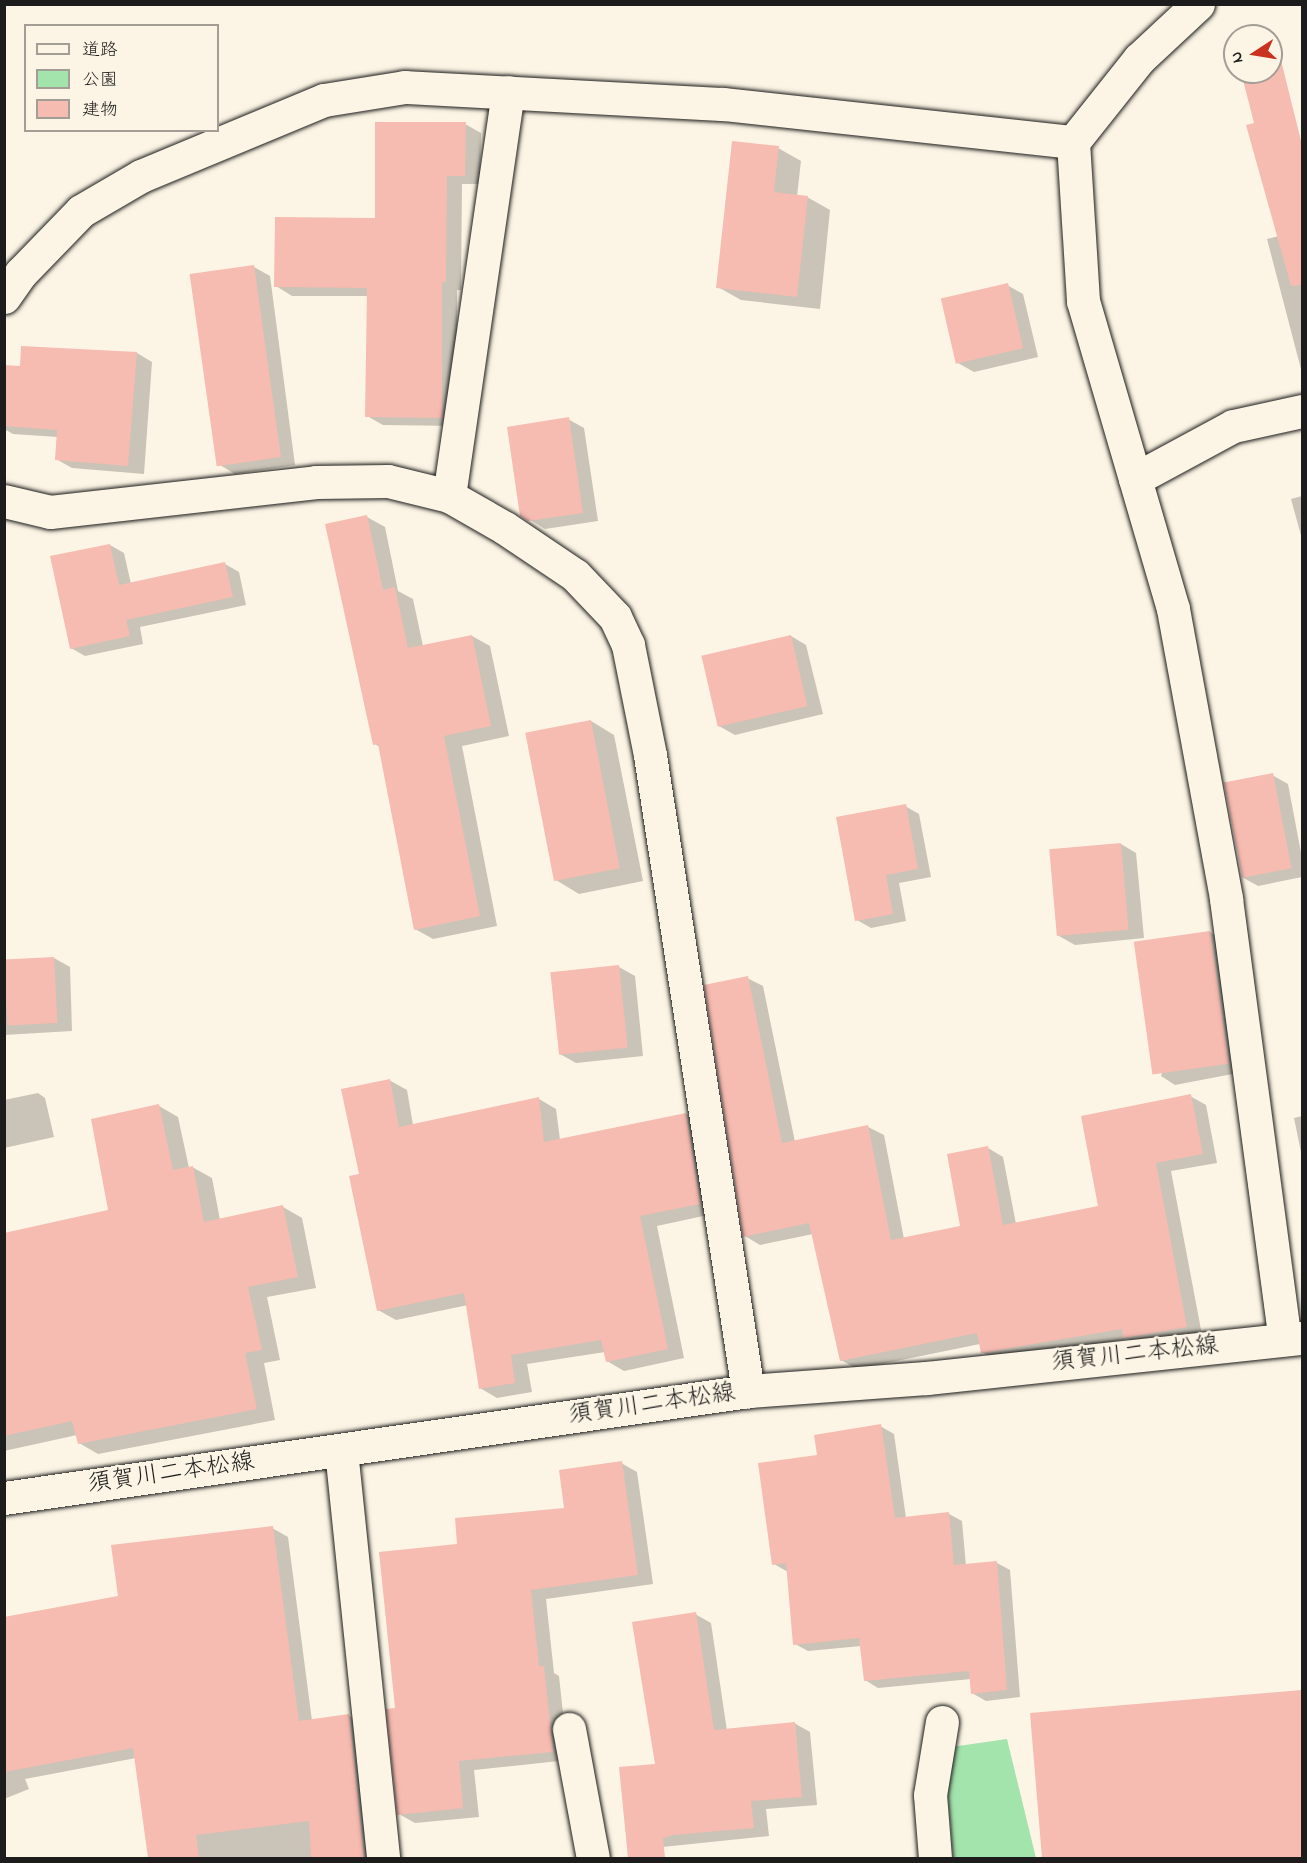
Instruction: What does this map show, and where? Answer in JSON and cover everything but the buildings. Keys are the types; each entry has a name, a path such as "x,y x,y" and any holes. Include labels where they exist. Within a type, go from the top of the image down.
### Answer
{"street":[{"path":"1198,4 1139,59 1073,142 1083,301 1173,609 1226,898 1294,1338"},
{"path":"4,297 21,273 81,211 141,176 324,100 405,87 723,104 1073,142"},
{"path":"449,496 508,92"},
{"path":"1135,479 1233,426 1302,411"},
{"path":"4,501 50,512 316,482 388,481 449,496 505,528 575,575 615,618 628,645 650,755 748,1391"},
{"name":"須賀川二本松線","path":"4,1498 748,1391 927,1378 1294,1338"},
{"path":"341,1450 383,1858"},
{"path":"934,1858 930,1795 942,1722"},
{"path":"569,1729 593,1858"}],"green space":[{"path":"1007,1739 1036,1858 953,1858 944,1748"}]}
